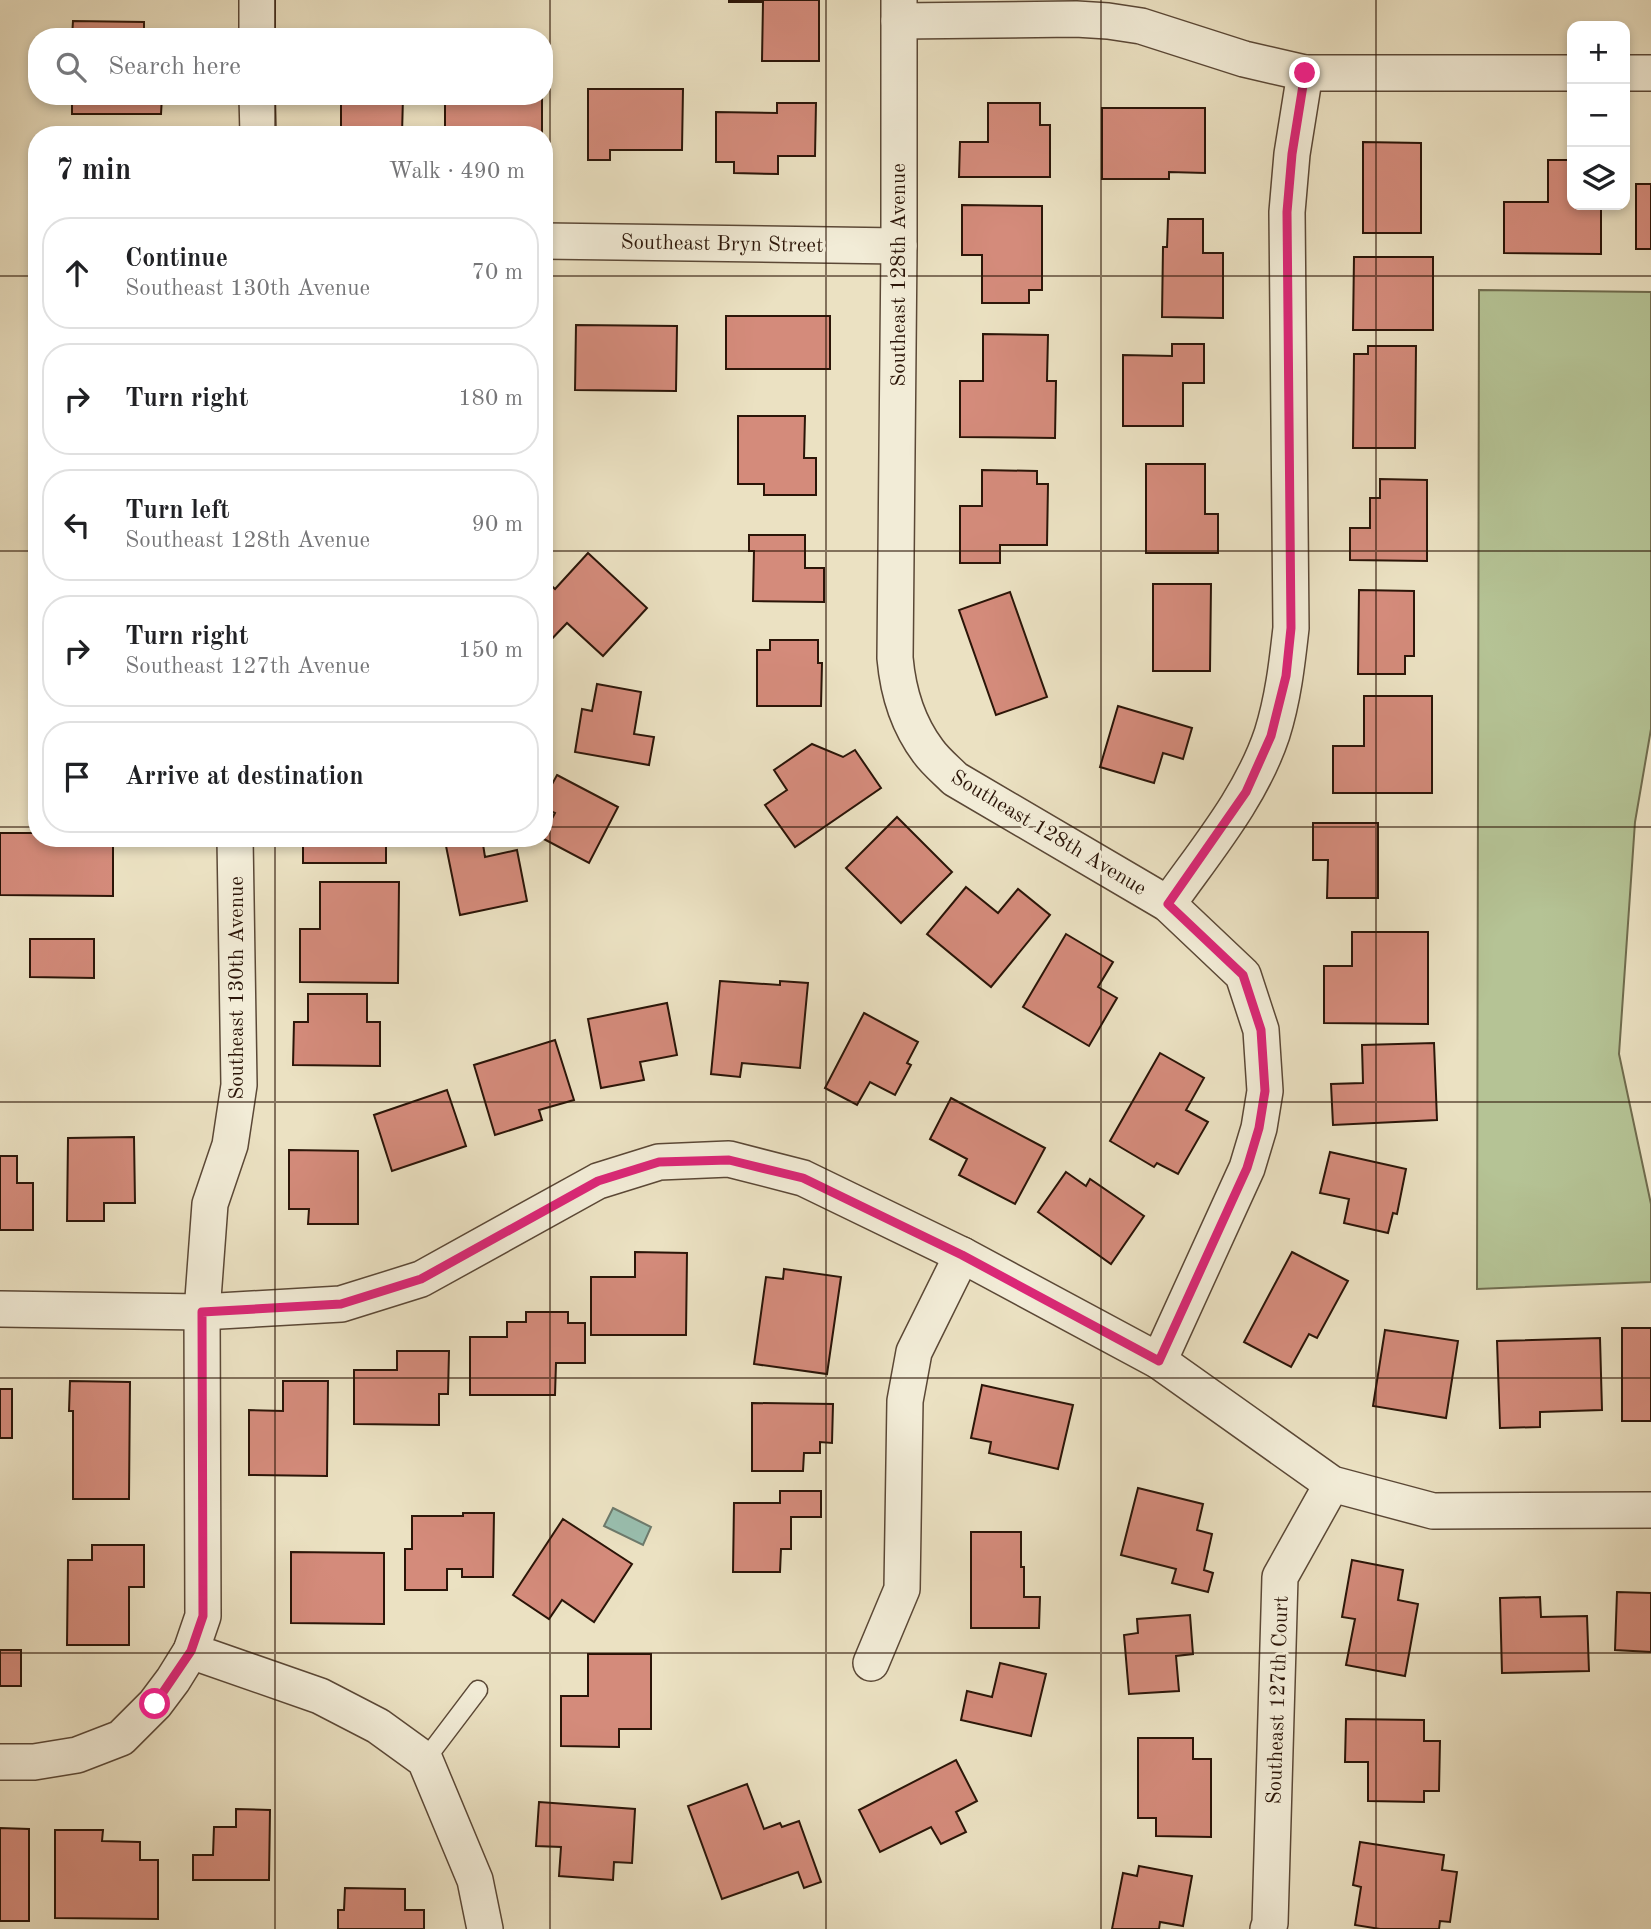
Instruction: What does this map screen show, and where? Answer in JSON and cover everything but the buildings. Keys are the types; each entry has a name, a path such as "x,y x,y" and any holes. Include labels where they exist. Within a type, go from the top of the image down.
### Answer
{"street":[{"path":"257,0 257,28"},
{"path":"899,11 1076,19 1141,26 1244,59 1305,73 1567,73"},
{"name":"Southeast 128th Avenue","path":"899,11 895,657 898,687 907,716 928,752 955,779 1168,904 1243,975 1261,1030 1265,1091 1259,1128 1247,1168 1159,1361"},
{"path":"1168,904 1246,792 1271,736 1286,676 1291,628 1287,212 1292,154 1305,73"},
{"path":"1630,73 1651,73"},
{"path":"257,105 258,126"},
{"name":"Southeast Bryn Street","path":"553,241 899,246"},
{"name":"Southeast 130th Avenue","path":"0,1762 34,1762 78,1755 121,1738 155,1704 191,1651 203,1616 202,1312 210,1204 230,1144 239,1085 235,847"},
{"path":"0,1309 202,1312 341,1304 421,1279 598,1181 659,1162 729,1160 803,1178 962,1255 1159,1361 1332,1484 1433,1511 1651,1510"},
{"path":"871,1663 902,1589 905,1401 914,1352 962,1255"},
{"name":"Southeast 127th Court","path":"1268,1929 1280,1577 1332,1484"},
{"path":"191,1651 320,1696 378,1726 425,1760 475,1880 485,1929"}],"lane":[{"path":"425,1760 478,1690"}],"shaded area":[{"path":"1479,290 1651,292 1651,729 1635,822 1619,1054 1651,1204 1651,1282 1477,1289"},
{"path":"613,1508 651,1527 643,1545 604,1526"}],"route":[{"path":"155,1704 191,1651 203,1616 202,1312 341,1304 421,1279 598,1181 659,1162 729,1160 803,1178 962,1255 1159,1361 1247,1168 1259,1128 1265,1091 1261,1030 1243,975 1168,904 1246,792 1271,736 1286,676 1291,628 1287,212 1292,154 1305,73"}]}
